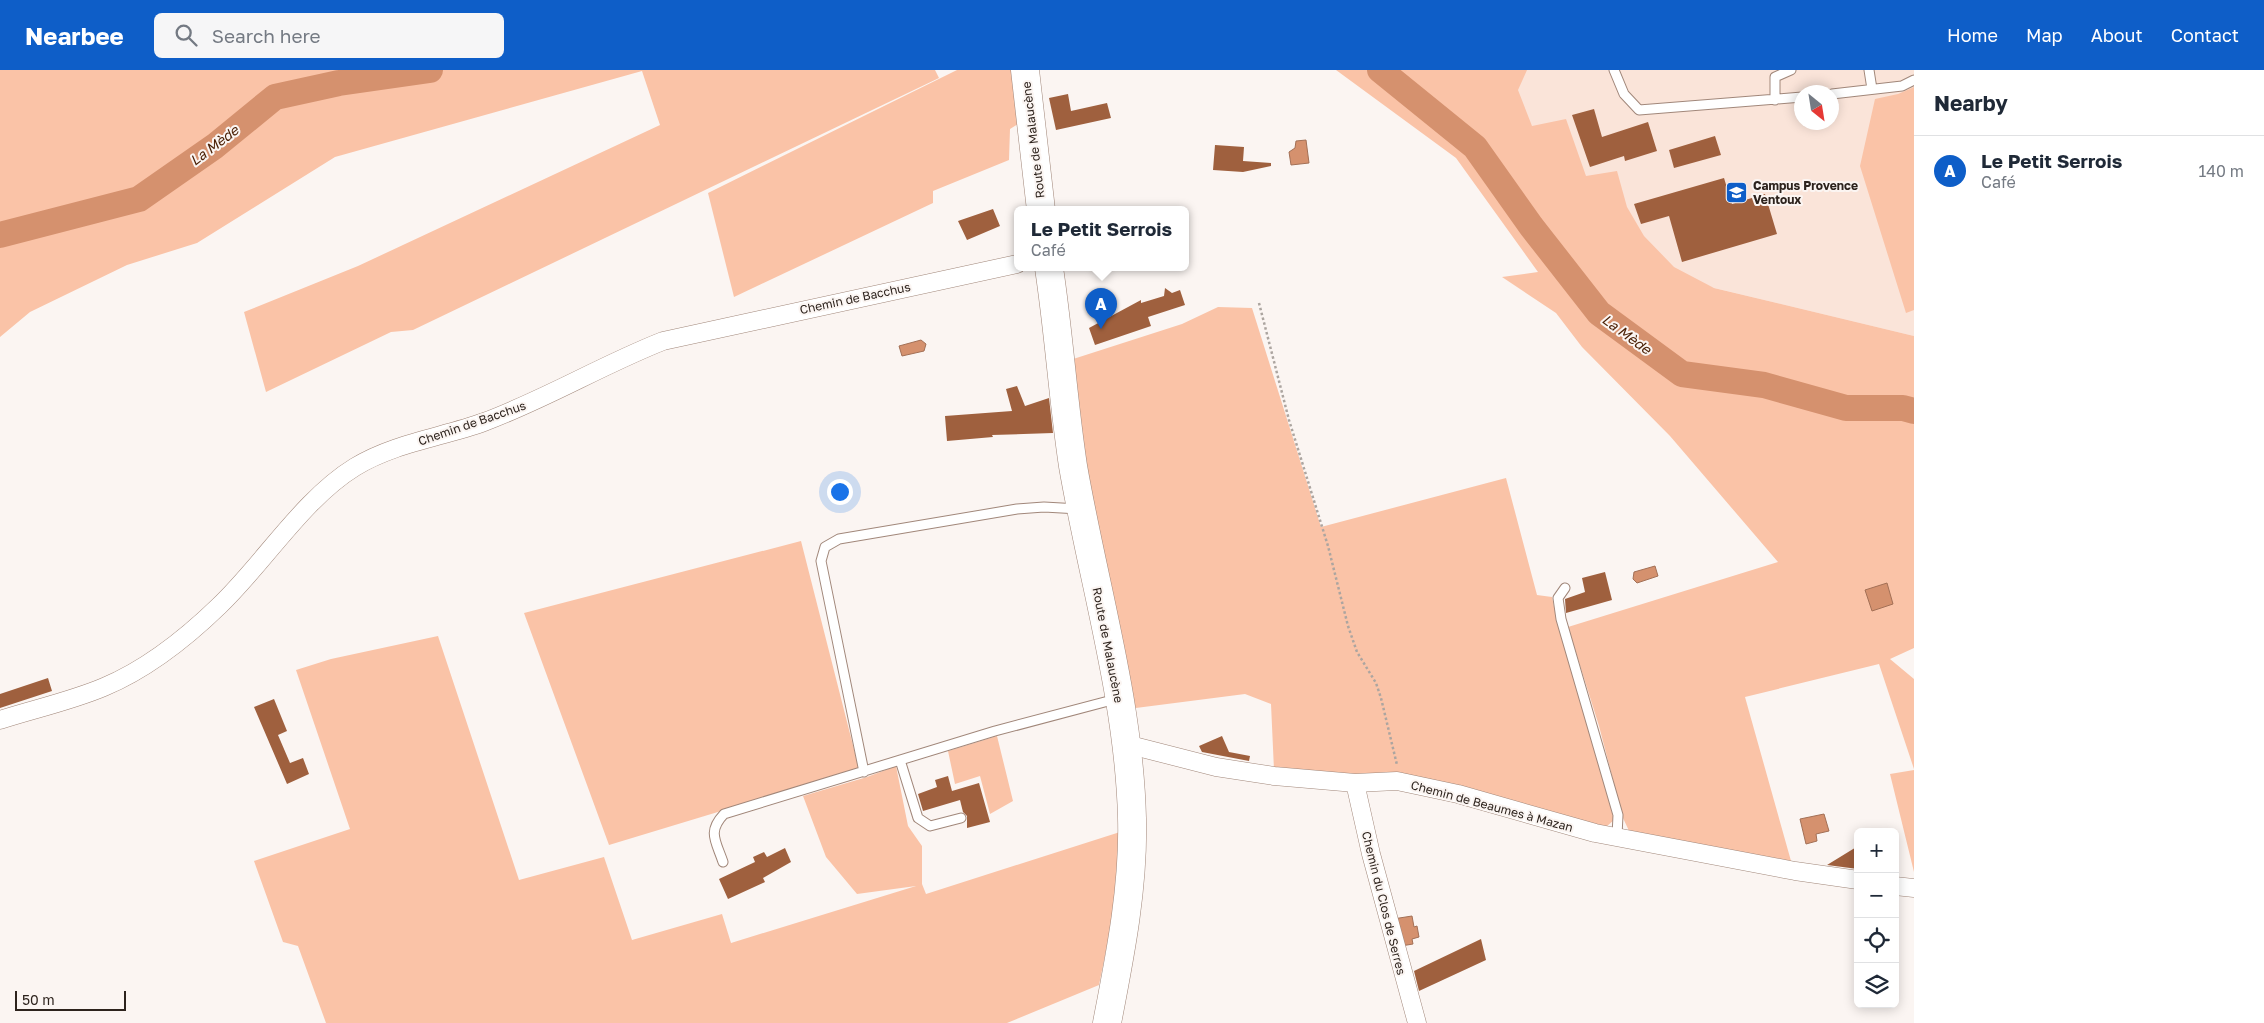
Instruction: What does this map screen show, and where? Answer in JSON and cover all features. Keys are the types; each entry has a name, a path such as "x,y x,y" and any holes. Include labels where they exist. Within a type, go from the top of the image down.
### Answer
{"main road":[{"name":"Route de Malaucène","path":"1025,70 1041,206"},
{"name":"Route de Malaucène","path":"1049,271 1066,418 1126,744 1132,817 1132,856 1129,894 1107,1023"}],"street":[{"name":"Chemin de Bacchus","path":"0,720 104,687 139,670 172,647 220,606 332,483 357,466 384,453 483,422 525,406 617,359 663,341 1014,265"},
{"name":"Chemin de Beaumes à Mazan","path":"1126,744 1216,767 1274,776 1355,783 1397,781 1458,794 1595,833 1795,871 1854,879"},
{"name":"Chemin du Clos de Serres","path":"1355,783 1371,854 1417,1023"},
{"path":"1899,886 1914,888"}],"lane":[{"path":"1614,70 1624,94 1639,110 1794,98"},
{"path":"1775,100 1775,77 1791,70"},
{"path":"1869,70 1872,89"},
{"path":"1839,93 1902,86 1914,80"},
{"path":"864,772 821,561 825,547 839,539 1017,509 1044,507 1082,510"},
{"path":"1565,588 1558,598 1562,619 1618,815 1616,836"},
{"path":"723,862 713,834 715,824 724,814 995,731 1118,699"},
{"path":"900,760 918,818 930,826 960,818"}],"path":[{"path":"1259,303 1289,420 1328,546 1348,626 1357,652 1376,683 1381,698 1397,763 1397,781"}],"shaded area":[{"path":"0,70 935,70 939,78 413,330 391,332 266,392 244,312 358,266 660,125 642,71 335,157 197,243 127,265 30,312 0,337"},
{"path":"957,70 1012,70 1018,124 1010,129 1009,160 933,191 933,203 734,297 708,193"},
{"path":"1336,70 1527,70 1518,90 1532,126 1566,119 1586,176 1617,171 1627,207 1644,236 1674,267 1714,288 1914,336 1914,648 1890,659 1914,679 1914,769 1879,664 1745,697 1791,861 1630,833 1623,818 1599,726 1568,627 1778,562 1670,436 1582,347 1556,313 1502,277 1538,272 1456,158"},
{"name":"Campus Provence Ventoux","path":"1476,70 1914,70 1914,336 1606,262"},
{"path":"1914,87 1914,310 1906,313 1860,166 1875,99 1898,94"},
{"path":"1306,140 1309,163 1291,165 1289,152 1295,148 1296,141"},
{"path":"1218,307 1252,308 1321,527 1506,478 1537,595 1552,597 1557,621 1587,719 1614,820 1606,827 1355,777 1274,770 1271,704 1245,694 1128,709 1067,361 1182,324"},
{"path":"921,340 926,344 924,351 902,356 899,346"},
{"path":"801,541 859,769 609,845 524,613"},
{"path":"1655,566 1658,576 1637,583 1633,579 1634,572"},
{"path":"1887,583 1893,604 1872,611 1865,590"},
{"path":"438,636 519,880 604,857 632,940 722,914 731,943 916,886 857,894 826,857 803,796 867,777 896,766 908,826 922,846 922,884 926,894 1120,832 1119,887 1099,985 1007,1023 326,1023 298,946 283,942 254,861 350,829 296,670 331,659"},
{"path":"997,736 1013,801 990,814 980,776 955,784 948,751"},
{"path":"1914,770 1914,872 1890,774"},
{"path":"1824,814 1829,831 1816,834 1817,841 1806,844 1800,819"},
{"path":"1412,916 1414,927 1417,926 1419,937 1412,939 1413,944 1401,946 1393,919"}],"building":[{"path":"1068,94 1071,111 1107,103 1111,118 1056,130 1049,98"},
{"path":"1594,109 1602,137 1648,122 1657,151 1625,161 1624,156 1590,167 1572,115"},
{"path":"1715,136 1721,155 1674,168 1669,150"},
{"path":"1215,145 1244,147 1243,161 1271,163 1271,166 1243,172 1213,170"},
{"path":"1724,178 1732,204 1765,194 1777,234 1682,262 1669,216 1641,224 1634,204"},
{"path":"993,209 1000,226 967,240 958,221"},
{"path":"1165,288 1172,293 1180,290 1185,305 1148,317 1151,326 1095,345 1089,328 1141,300 1141,303 1164,296"},
{"path":"1017,386 1025,406 1049,398 1053,433 992,435 993,437 947,441 945,416 1012,411 1006,389"},
{"path":"1605,572 1612,600 1566,613 1565,599 1585,592 1582,578"},
{"path":"48,678 52,691 0,708 0,694"},
{"path":"274,699 287,731 278,735 290,763 303,758 309,774 287,784 254,707"},
{"path":"1222,736 1229,752 1250,756 1249,761 1202,752 1199,746"},
{"path":"948,776 952,791 979,783 990,822 967,828 967,816 963,812 960,800 923,811 918,794 937,787 935,780"},
{"path":"785,848 791,862 763,878 765,882 728,899 719,879 755,862 753,857 764,852 767,857"},
{"path":"1854,848 1854,868 1827,865"},
{"path":"1481,939 1486,960 1419,991 1414,971"}],"waterway":[{"name":"La Mède","path":"0,235 139,199 215,146 275,97 339,83 430,70"},
{"name":"La Mède","path":"1380,70 1475,147 1531,226 1599,313 1682,374 1764,385 1846,408 1903,408 1914,411"}],"place":[{"name":"Campus Provence Ventoux","path":"1737,192"},
{"name":"Le Petit Serrois","path":"1101,329"}]}
